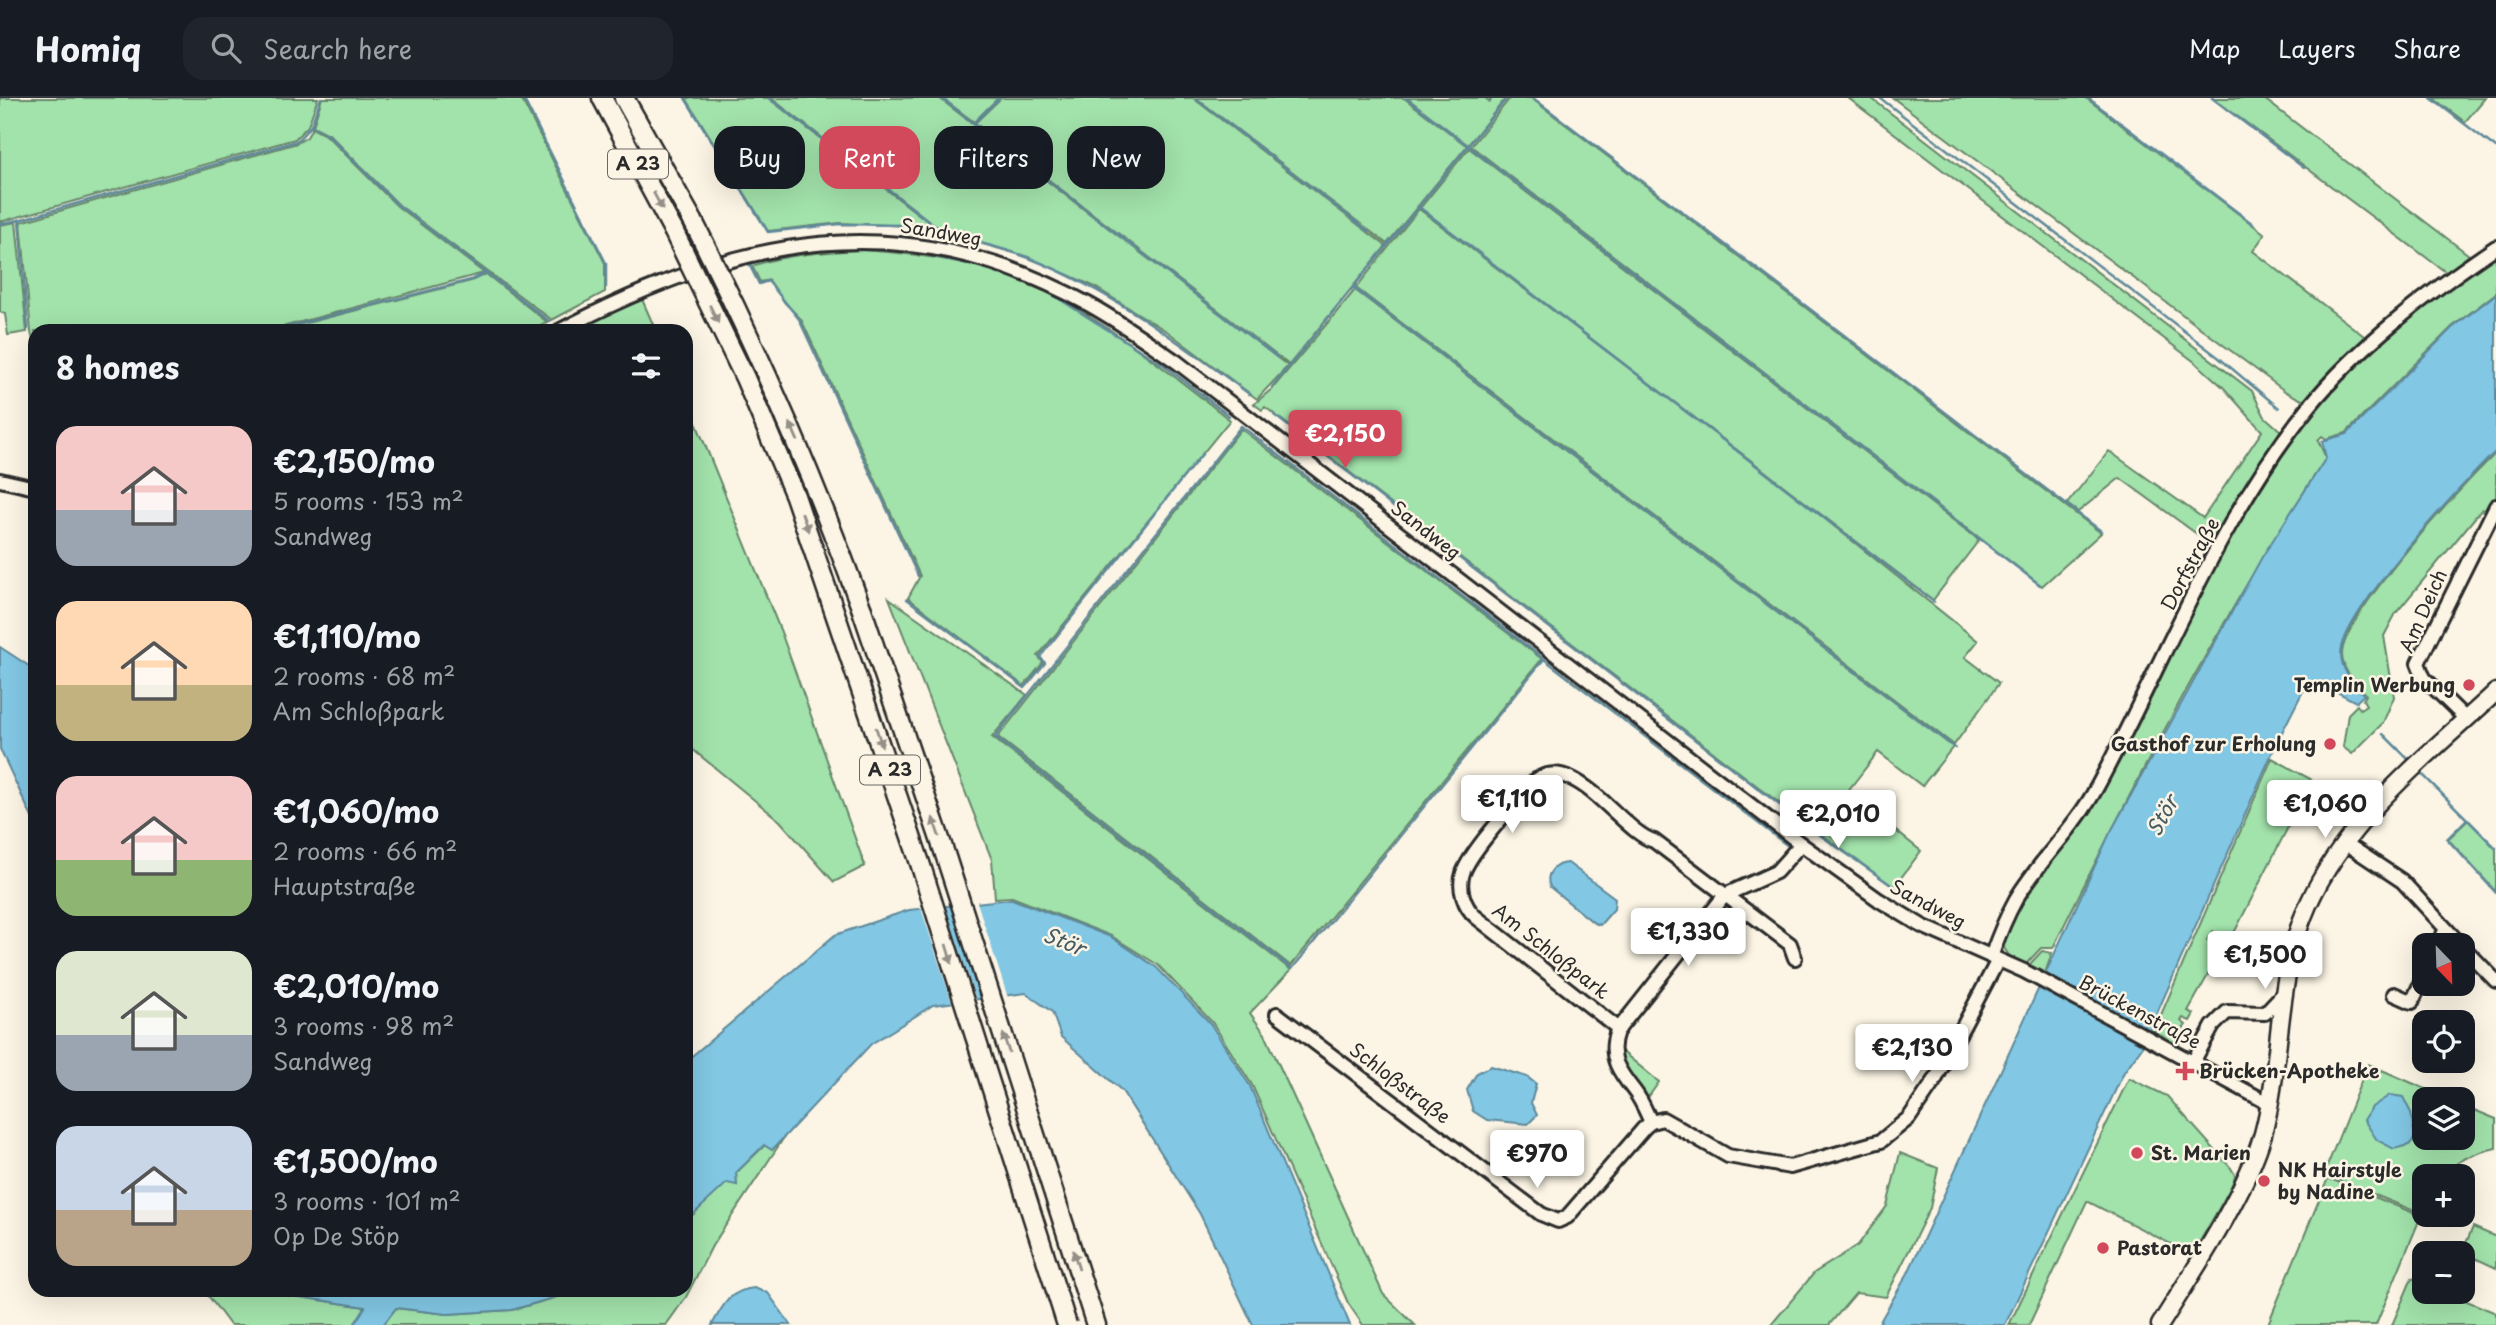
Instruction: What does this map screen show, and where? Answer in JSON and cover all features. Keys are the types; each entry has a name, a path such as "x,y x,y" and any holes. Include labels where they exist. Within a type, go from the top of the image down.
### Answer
{"highway":[{"name":"A 23","path":"601,98 673,230 745,377 796,496 916,850 1067,1325"},
{"name":"A 23","path":"624,98 692,221 766,367 827,513 944,851 1096,1325"}],"main road":[{"path":"2160,1325 2248,1175 2270,1104 2283,994 2294,943 2306,908 2345,843 2417,765 2496,692"}],"street":[{"name":"Sandweg","path":"574,324 663,282 746,255 806,243 903,243 964,253 1017,271 1089,304 1177,362 1801,845 1922,926 1995,958"},
{"name":"Dorfstraße","path":"1995,958 2017,898 2096,789 2228,531 2293,428 2325,389 2364,350 2453,276 2496,247"},
{"path":"0,480 28,486"},
{"name":"Am Deich","path":"2466,719 2424,678 2418,663 2496,506"},
{"name":"Am Schloßpark","path":"1619,1029 1476,917 1466,905 1462,886 1467,864 1529,786 1539,778 1553,775 1576,780 1619,814 1632,831 1654,841 1790,944 1795,958"},
{"path":"2345,843 2402,881 2450,933"},
{"path":"1801,845 1776,872 1725,895 1619,1029 1614,1043 1617,1070 1637,1094 1651,1122 1663,1119 1671,1121 1723,1153 1741,1160 1790,1167 1881,1141 1909,1118 1935,1080 1995,958"},
{"path":"2444,933 2446,929"},
{"name":"Brückenstraße","path":"1995,958 2270,1104"},
{"path":"2475,959 2496,981"},
{"path":"2394,993 2412,1002 2415,996"},
{"path":"2193,1062 2213,1026 2227,1012 2265,1013 2283,994"},
{"name":"Schloßstraße","path":"1277,1014 1552,1220 1567,1217 1651,1122"}],"green space":[{"path":"0,98 318,98 308,126 295,139 0,222"},
{"path":"322,98 521,98 605,263 605,292 552,320 399,205 329,134 313,126"},
{"path":"686,98 768,98 804,126 714,126 714,143"},
{"path":"771,98 939,98 975,126 934,126 934,189 1053,189 1053,186 1288,366 1257,399 1168,332 1093,286 1028,257 945,233 888,189 920,189 920,126 819,126 819,135"},
{"path":"942,98 998,98 974,122"},
{"path":"1001,98 1193,98 1386,246 1289,365 1053,183 1053,126 979,126 975,123"},
{"path":"1196,98 1404,98 1467,146 1387,244"},
{"path":"1407,98 1485,98 1490,102 1492,98 1506,98 1468,145"},
{"path":"1510,98 1531,98 2101,533 2042,586 1471,146"},
{"path":"1848,98 1871,98 2252,391 2265,417 2283,433 2212,545 2120,478 2078,512 2067,504 2109,451 2203,518 2262,431 2223,387 2196,363"},
{"path":"1893,98 2086,98 2265,234 2253,251 2368,339 2306,402 2286,392"},
{"path":"2213,98 2263,98 2469,255 2447,273"},
{"path":"2433,98 2485,98 2465,122"},
{"path":"805,127 819,137 819,189 886,189 935,227 840,223 768,231 742,189 805,189"},
{"path":"312,128 327,136 397,206 484,273 293,324 30,324 21,222 297,143 307,137"},
{"path":"1469,148 1979,540 1933,600 1420,208"},
{"path":"1419,209 1766,472 1978,641 1965,657 1999,683 1954,745 1356,288"},
{"path":"16,222 27,332 8,335 5,314 0,312 0,225"},
{"path":"861,250 908,254 979,267 1047,292 1119,336 1230,420 1038,656 1043,663 1024,686 908,598 920,576 801,319 785,303 769,280 760,282 752,266 792,256"},
{"path":"2496,253 2496,293 2452,327 2346,433 2326,439 2322,436 2318,440 2326,458 2251,577 2182,698 2053,948 2041,948 2026,964 2010,957 2004,948 2006,931 2018,906 2057,853 2231,536 2280,458 2319,403 2368,353 2453,283"},
{"path":"486,274 547,322 302,324 471,281"},
{"path":"1355,290 1953,747 1922,786 1878,752 1847,792 1921,851 1894,887 1804,822 1265,407 1262,410 1254,404 1273,388"},
{"path":"641,297 653,324 589,324"},
{"path":"693,415 781,632 865,866 834,882 780,821 693,750"},
{"path":"1241,429 1542,659 1291,966 998,737"},
{"path":"2496,453 2496,502 2487,513 2482,509 2396,613 2384,636 2394,697 2383,723 2352,754 2343,747 2348,714 2357,705 2360,709 2366,705 2363,700 2366,695 2344,666 2342,654 2348,635 2362,610 2407,550"},
{"path":"889,598 1027,695 992,737 1291,970 1250,1013 1265,1034 1383,1294 1415,1325 1363,1325 1348,1303 1252,1085 1212,1022 1158,965 1111,936 1012,897 995,898 992,860"},
{"path":"2272,758 2312,780 2234,933 2245,943 2240,954 2227,946 2229,941 2213,931 2207,940 2222,950 2188,1011 2194,1014 2190,1021 2183,1018 2181,1021 2186,1025 2178,1046 2154,1031"},
{"path":"2468,820 2496,849 2496,892 2448,839"},
{"path":"2042,951 2052,953 2045,973 2029,965"},
{"path":"1619,1049 1659,1082 1647,1099 1621,1070"},
{"path":"2368,1064 2421,1087 2412,1087 2412,1150 2475,1150 2475,1110 2496,1119 2496,1148 2457,1164 2412,1164 2412,1210 2324,1174"},
{"path":"2129,1078 2167,1096 2231,1168 2235,1175 2233,1184 2192,1255 2087,1201 2029,1325 2009,1325"},
{"path":"785,1136 712,1246 693,1283 693,1214 727,1182 737,1185 736,1173 765,1145 772,1150"},
{"path":"1900,1153 1938,1168 1930,1208 1886,1297 1856,1293 1829,1325 1771,1325 1814,1273 1858,1245 1887,1206"},
{"path":"2328,1178 2412,1212 2412,1227 2416,1227 2376,1325 2268,1324"},
{"path":"2473,1227 2496,1237 2496,1268 2475,1258 2475,1241 2467,1241"},
{"path":"2412,1278 2412,1304 2474,1304 2496,1313 2496,1325 2392,1325"},
{"path":"209,1297 300,1297 366,1307 354,1325 230,1325"},
{"path":"557,1297 686,1297 666,1325 383,1325 396,1308 447,1314 512,1310"}],"water":[{"name":"Stör","path":"2496,294 2496,451 2406,549 2346,635 2341,654 2343,666 2364,695 2356,702 2322,684 2303,691 2277,742 2142,1047 2124,1072 2005,1325 1878,1325 1908,1273 2109,835 2262,557 2326,458 2322,441 2347,434 2452,328"},
{"path":"0,647 28,665 28,809 0,749"},
{"path":"1568,863 1615,898 1614,909 1600,925 1550,887 1548,878 1552,870"},
{"name":"Stör","path":"1012,899 1111,937 1156,967 1210,1023 1250,1086 1350,1325 1253,1325 1200,1214 1122,1091 1061,1037 1052,1012 1026,993 933,1005 871,1044 772,1150 764,1145 736,1173 737,1185 727,1183 693,1215 693,1055 835,935 909,910"},
{"path":"1491,1066 1527,1077 1536,1084 1531,1103 1537,1115 1528,1124 1487,1120 1473,1111 1467,1090 1477,1073"},
{"path":"2390,1095 2403,1097 2412,1119 2412,1142 2409,1145 2394,1149 2377,1140 2364,1120 2372,1107"},
{"path":"754,1288 768,1293 791,1325 712,1325 733,1295"},
{"path":"300,1297 557,1297 512,1310 447,1314 396,1308 383,1325 354,1325 365,1307"}],"pier":[{"path":"976,899 1008,998 983,1002 951,902"},
{"path":"944,902 977,1003 953,1006 920,905"}],"waterway":[{"path":"28,329 19,220 297,141 311,126 321,98"},
{"path":"523,98 606,263 606,287"},
{"path":"685,98 768,232 840,224 900,225"},
{"path":"769,98 938,228"},
{"path":"941,98 1278,358"},
{"path":"974,123 999,98"},
{"path":"1195,98 1368,231"},
{"path":"1406,98 2040,585"},
{"path":"1272,387 1507,98"},
{"path":"1533,98 2101,531"},
{"path":"1880,98 2218,357 2279,408"},
{"path":"2088,98 2253,224"},
{"path":"2212,98 2304,168"},
{"path":"2431,98 2496,148"},
{"path":"311,126 328,135 398,205 549,321"},
{"path":"1419,207 1934,602"},
{"path":"0,224 19,220"},
{"path":"951,235 1020,254 1088,285 1143,318 1249,394"},
{"path":"815,251 844,249"},
{"path":"864,249 907,252"},
{"path":"917,253 979,266"},
{"path":"771,258 749,264 759,284 768,281 799,319 918,576"},
{"path":"992,270 1035,286"},
{"path":"298,324 471,280 486,273"},
{"path":"1354,288 1955,748"},
{"path":"1053,295 1165,366 1229,416"},
{"path":"1274,415 1803,823 1918,904"},
{"path":"1241,426 1544,659 1292,969 995,737 1241,426"},
{"path":"907,599 1025,688 1045,663 1040,657 1202,454"},
{"path":"1544,659 1788,846"},
{"path":"2383,734 2410,761"},
{"path":"2419,771 2496,848"},
{"path":"2467,819 2447,839 2496,893"}],"place":[{"name":"Templin Werbung","path":"2469,685"},
{"name":"Gasthof zur Erholung","path":"2330,744"},
{"name":"Brücken-Apotheke","path":"2185,1071"},
{"name":"St. Marien","path":"2137,1153"},
{"name":"NK Hairstyle by Nadine","path":"2264,1181"},
{"name":"Pastorat","path":"2103,1248"}]}
